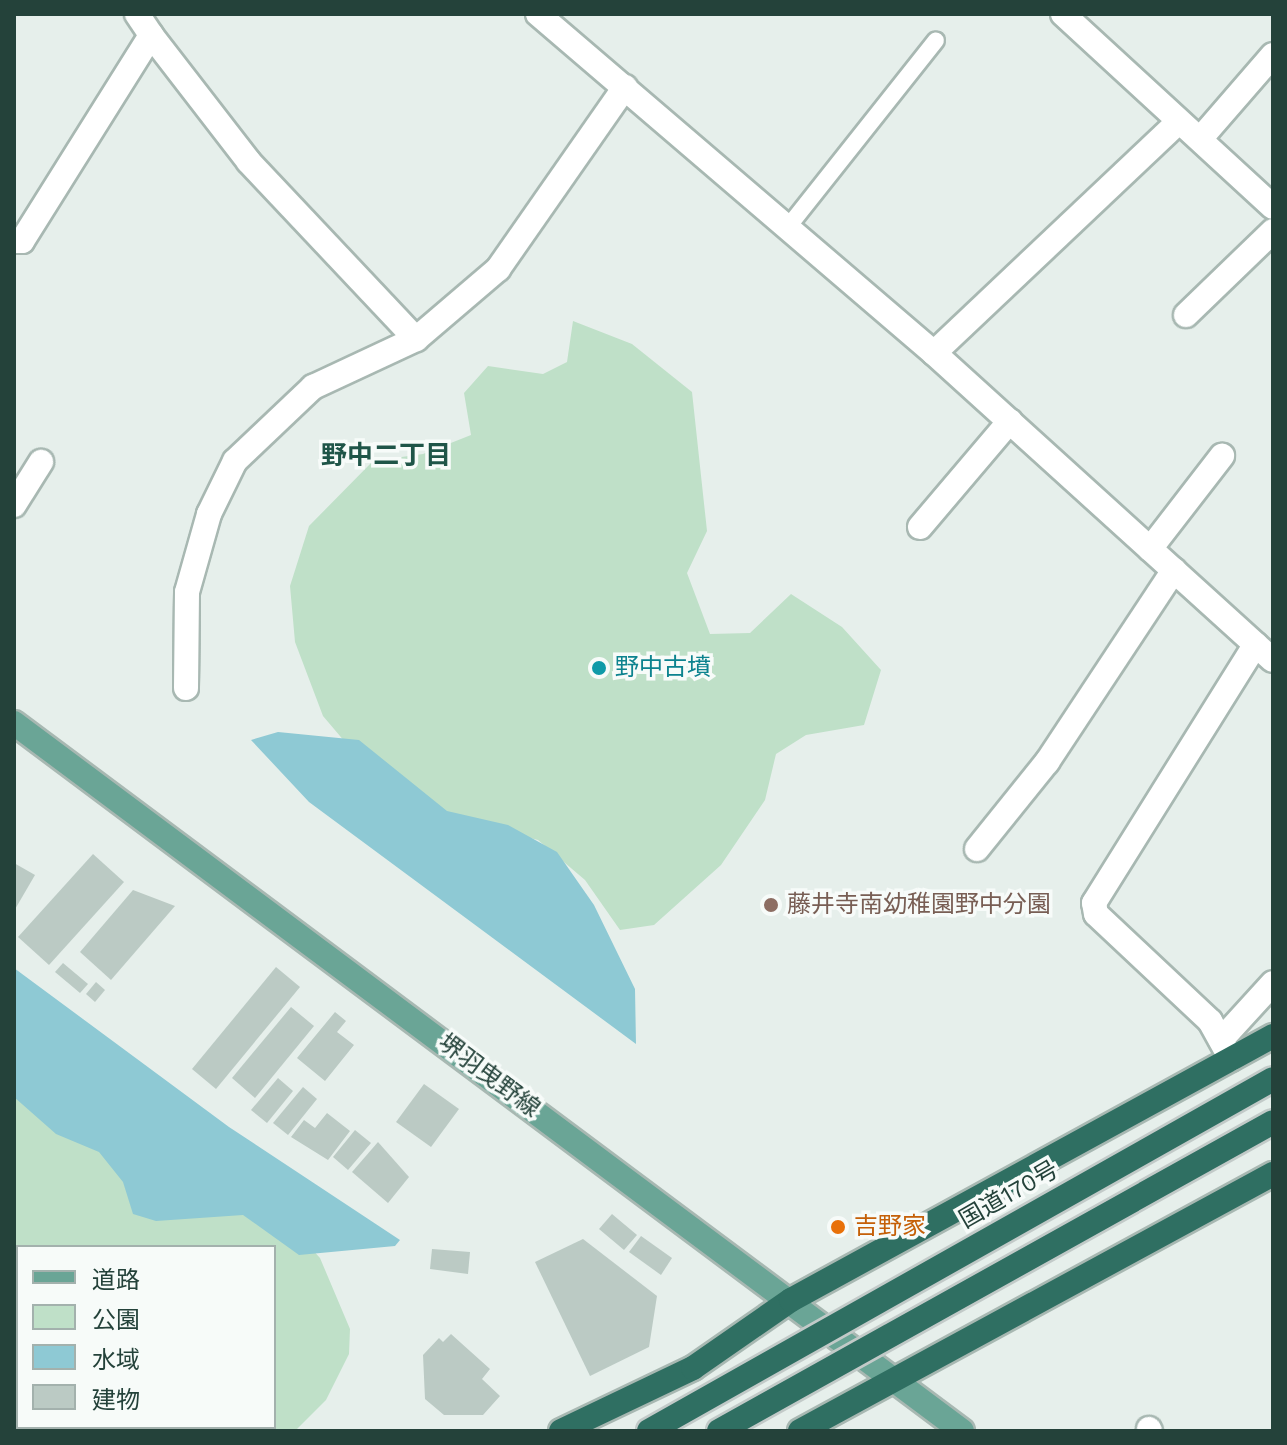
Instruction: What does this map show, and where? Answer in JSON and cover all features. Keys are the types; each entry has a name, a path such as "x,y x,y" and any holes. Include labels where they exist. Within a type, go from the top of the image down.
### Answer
{"highway":[{"path":"561,1431 693,1368 791,1300 1226,1050 1273,1036"},
{"name":"国道170号","path":"649,1431 1273,1079"},
{"path":"719,1431 1273,1122"},
{"path":"800,1431 1273,1174"}],"main road":[{"name":"堺羽曳野線","path":"14,723 791,1300 962,1431"}],"street":[{"path":"137,14 249,162 416,339"},
{"path":"538,14 934,353 1265,652 1094,903 1096,914 1210,1021 1226,1050 1273,983"},
{"path":"1063,14 1273,207"},
{"path":"14,241 22,241 151,35"},
{"path":"1201,138 1273,55"},
{"path":"186,688 187,592 209,514 235,461 313,387 416,339 498,269 625,87"},
{"path":"934,353 1179,121"},
{"path":"1186,315 1273,231"},
{"path":"920,527 1010,421"},
{"path":"1150,549 1222,456"},
{"path":"14,505 41,462"},
{"path":"977,849 1047,762 1174,570"}],"lane":[{"path":"788,227 936,40"}],"green space":[{"path":"573,321 632,344 692,392 707,531 687,573 710,634 750,633 791,594 842,627 881,670 864,725 806,735 776,754 765,800 721,865 654,925 620,930 585,880 538,840 439,815 368,769 323,716 295,642 290,586 309,526 373,461 423,454 471,435 464,393 488,366 543,374 567,362"},
{"path":"14,1080 289,1224 320,1258 350,1329 349,1354 326,1400 296,1430 235,1429 276,1429 276,1245 16,1245 14,1400"}],"water":[{"path":"278,732 359,740 447,811 508,825 557,852 594,905 635,989 636,1044 309,802 251,740"},
{"path":"14,968 229,1127 400,1240 395,1246 299,1255 243,1215 156,1221 133,1214 123,1182 99,1152 56,1134 14,1097"},
{"path":"14,1349 16,1429 158,1431 14,1431"}],"building":[{"path":"93,854 124,882 49,965 18,937"},
{"path":"14,863 35,875 14,911"},
{"path":"133,890 175,906 111,980 80,952"},
{"path":"63,963 88,984 80,993 55,972"},
{"path":"276,967 300,987 216,1089 192,1069"},
{"path":"96,982 105,990 95,1002 86,994"},
{"path":"291,1007 314,1026 255,1098 232,1078"},
{"path":"335,1012 346,1021 337,1032 354,1045 325,1081 297,1058"},
{"path":"278,1078 293,1091 267,1123 251,1110"},
{"path":"424,1084 459,1109 431,1147 396,1122"},
{"path":"303,1087 317,1099 288,1135 273,1123"},
{"path":"327,1113 350,1131 328,1160 291,1137 304,1120 315,1128"},
{"path":"355,1130 371,1143 348,1170 333,1157"},
{"path":"378,1142 409,1177 388,1203 352,1172"},
{"path":"612,1214 637,1235 624,1250 599,1229"},
{"path":"641,1236 672,1258 661,1275 629,1252"},
{"path":"583,1239 657,1296 649,1347 590,1376 535,1262"},
{"path":"432,1249 470,1252 468,1274 430,1269"},
{"path":"451,1334 490,1369 482,1379 500,1396 483,1415 444,1415 425,1399 423,1355 439,1338 443,1342"}],"place":[{"name":"野中古墳","path":"599,668"},
{"name":"藤井寺南幼稚園野中分園","path":"771,905"},
{"name":"吉野家","path":"838,1227"}],"district":[{"name":"野中二丁目","path":"386,456"}]}
